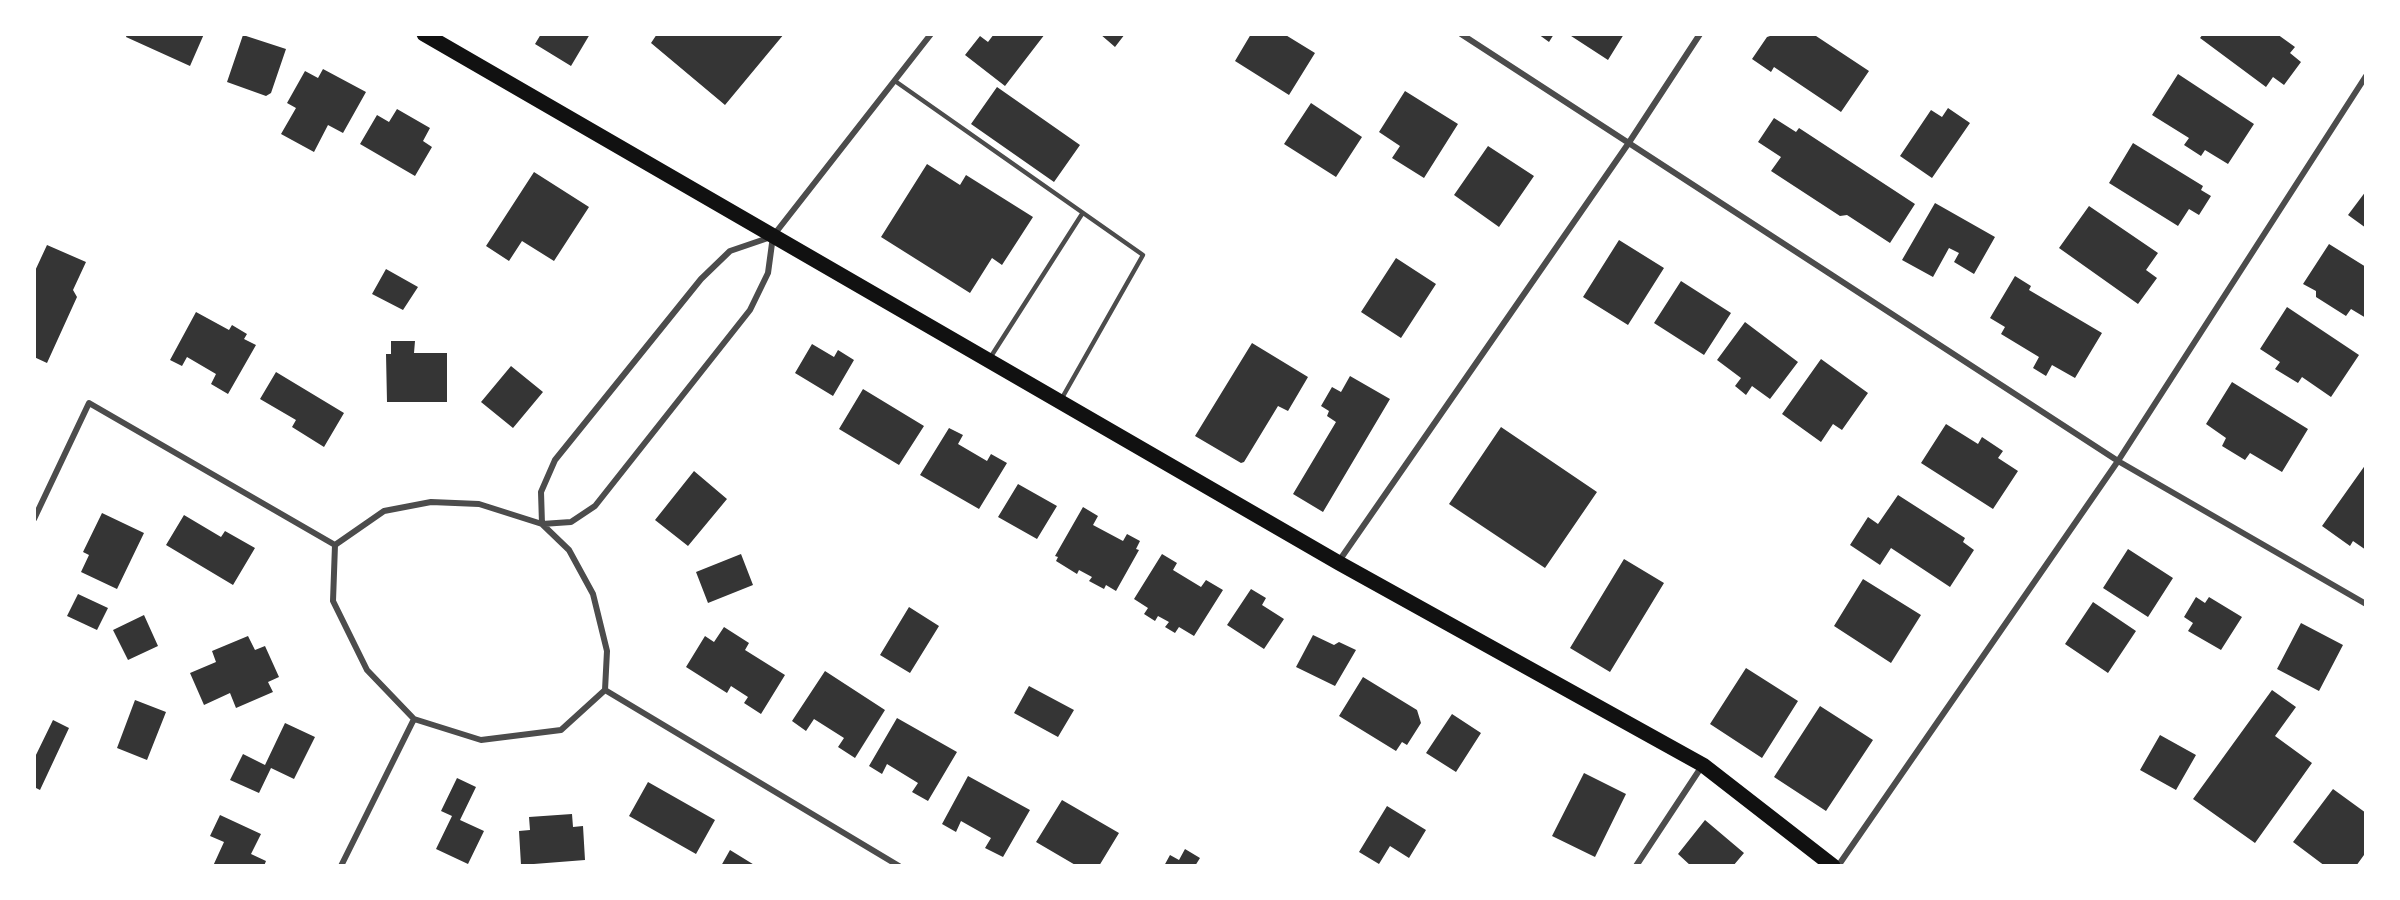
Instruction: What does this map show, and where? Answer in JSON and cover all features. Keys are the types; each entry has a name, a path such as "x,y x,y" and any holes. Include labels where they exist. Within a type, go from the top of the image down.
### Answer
{"main road":[{"path":"424,34 1339,563 1702,765 1836,866"}],"street":[{"path":"335,545 384,511 431,502 479,504 542,524 572,522 595,506 750,310 768,273 773,236 931,34"},
{"path":"1461,34 2118,461 2366,604"},
{"path":"1339,563 1628,144 1700,34"},
{"path":"1836,866 2118,461 2366,76"},
{"path":"335,545 333,601 367,670 414,719 481,740 561,730 605,690 607,651 593,594 569,550 542,524 541,492 555,460 701,279 730,251 773,236"},
{"path":"34,519 89,403 335,545"},
{"path":"605,690 899,866"},
{"path":"341,866 414,719"},
{"path":"1636,866 1702,765"}],"lane":[{"path":"894,81 1143,255 1060,401"},
{"path":"989,360 1082,214"}],"building":[{"path":"127,34 204,34 190,66 126,37"},
{"path":"541,34 590,34 571,66 535,44"},
{"path":"657,34 784,34 725,105 651,43"},
{"path":"994,34 1045,34 1005,86 965,55 980,36 988,42"},
{"path":"1100,34 1125,34 1115,47"},
{"path":"1251,34 1284,34 1315,53 1289,95 1235,61"},
{"path":"1538,34 1554,34 1549,42"},
{"path":"1568,34 1624,34 1608,60"},
{"path":"1776,34 1813,34 1869,71 1841,112 1774,67 1771,72 1752,59 1767,37"},
{"path":"2203,34 2277,34 2295,47 2290,53 2301,62 2284,85 2273,77 2266,87 2200,38"},
{"path":"243,35 286,49 271,93 266,96 227,82"},
{"path":"323,69 366,92 343,133 328,125 314,152 281,134 296,108 287,103 305,71 318,78"},
{"path":"2178,74 2254,124 2228,164 2205,150 2201,156 2184,145 2189,138 2152,115"},
{"path":"997,87 1080,145 1054,182 971,124"},
{"path":"1405,91 1458,124 1424,178 1392,158 1400,146 1379,132"},
{"path":"1311,103 1362,137 1336,177 1284,144"},
{"path":"1948,108 1970,123 1932,178 1900,156 1931,110 1942,117"},
{"path":"397,109 430,128 423,141 432,147 415,176 360,144 377,115 389,122"},
{"path":"1774,118 1796,132 1799,128 1915,204 1890,243 1847,215 1840,216 1771,171 1781,157 1758,142"},
{"path":"2133,143 2203,186 2201,190 2211,196 2199,215 2189,209 2178,226 2109,183"},
{"path":"1488,146 1534,176 1499,227 1454,195"},
{"path":"927,164 960,185 966,175 1033,217 1002,265 992,258 970,293 881,237"},
{"path":"534,172 589,207 554,261 522,241 509,261 486,246"},
{"path":"2366,191 2366,228 2348,215"},
{"path":"1935,203 1995,237 1974,274 1954,262 1959,253 1949,248 1933,277 1902,260"},
{"path":"2089,206 2158,253 2146,270 2157,278 2138,304 2059,248"},
{"path":"1619,240 1664,268 1628,325 1583,297"},
{"path":"2329,244 2366,267 2366,318 2351,309 2346,316 2316,297 2316,291 2303,284"},
{"path":"47,245 86,262 73,290 77,297 47,363 34,357 34,273"},
{"path":"1396,258 1436,284 1401,338 1361,312"},
{"path":"386,269 418,287 403,310 372,294"},
{"path":"2015,276 2031,286 2029,290 2102,333 2075,378 2052,365 2046,376 2033,368 2039,357 2001,334 2005,327 1990,318"},
{"path":"1681,281 1731,313 1704,355 1654,323"},
{"path":"2287,307 2359,355 2331,397 2302,377 2298,383 2275,369 2280,362 2260,349"},
{"path":"196,312 229,330 232,325 247,334 244,339 256,345 228,394 211,384 216,374 187,357 182,366 170,360"},
{"path":"1745,322 1798,362 1770,399 1752,386 1746,395 1735,386 1741,378 1717,360"},
{"path":"391,341 415,341 414,353 447,353 447,402 387,402 386,354 391,354"},
{"path":"1252,343 1308,377 1288,411 1278,406 1244,462 1241,463 1195,436"},
{"path":"812,344 834,357 838,350 854,360 833,396 795,373"},
{"path":"1821,359 1868,393 1842,430 1833,424 1821,442 1782,414"},
{"path":"511,366 543,392 513,428 481,402"},
{"path":"276,372 344,413 324,447 292,427 296,420 260,399"},
{"path":"1350,376 1390,399 1323,512 1293,494 1336,422 1327,416 1329,411 1321,406 1332,387 1341,392"},
{"path":"2232,382 2308,429 2282,472 2250,453 2245,460 2222,446 2226,438 2206,424"},
{"path":"863,389 924,426 899,465 839,429"},
{"path":"1946,424 1978,444 1982,437 2003,451 1998,458 2018,471 1993,509 1921,463"},
{"path":"1501,427 1597,492 1545,568 1449,504"},
{"path":"949,428 963,435 958,444 987,461 991,454 1007,463 979,509 920,475"},
{"path":"2366,464 2366,550 2353,541 2350,546 2322,526"},
{"path":"694,471 727,499 688,546 655,520"},
{"path":"1018,484 1057,506 1037,539 998,517"},
{"path":"1898,495 1965,538 1963,542 1974,550 1950,587 1891,548 1880,565 1850,545 1868,517 1878,524"},
{"path":"1083,507 1098,516 1093,525 1123,541 1127,534 1140,541 1136,549 1139,550 1116,591 1106,585 1104,589 1089,581 1092,577 1079,570 1077,574 1056,561 1058,557 1055,556"},
{"path":"102,513 144,533 117,589 81,572 89,555 83,552"},
{"path":"184,515 221,537 225,531 255,548 233,585 166,545"},
{"path":"2128,549 2173,578 2148,617 2103,588"},
{"path":"741,554 753,585 708,603 696,572"},
{"path":"1162,554 1177,563 1173,570 1201,587 1206,580 1223,590 1194,636 1179,627 1175,633 1165,627 1169,622 1158,616 1155,621 1144,614 1148,608 1134,599"},
{"path":"1624,559 1664,583 1610,672 1570,648"},
{"path":"1863,579 1921,615 1891,663 1834,626"},
{"path":"1251,589 1266,598 1262,605 1284,619 1264,649 1227,625"},
{"path":"78,594 108,608 97,630 67,616"},
{"path":"2196,597 2205,603 2209,597 2242,617 2221,650 2188,631 2193,623 2184,617"},
{"path":"2093,602 2136,631 2108,673 2065,644"},
{"path":"909,607 939,626 910,673 880,655"},
{"path":"144,615 158,646 128,660 113,630"},
{"path":"2301,623 2343,645 2319,691 2277,669"},
{"path":"724,627 749,643 745,650 785,675 761,714 744,703 748,697 731,686 727,693 686,667 705,636 714,642"},
{"path":"1313,635 1334,645 1339,642 1356,650 1335,686 1296,667"},
{"path":"248,636 255,650 265,646 279,677 268,682 273,692 236,708 230,693 204,705 190,673 216,662 212,651"},
{"path":"1746,668 1798,701 1762,758 1710,724"},
{"path":"825,671 885,710 855,758 838,747 844,738 814,719 806,731 792,721"},
{"path":"1363,677 1417,710 1421,723 1407,745 1402,742 1396,751 1339,716"},
{"path":"1029,686 1074,710 1058,737 1014,713"},
{"path":"2272,690 2296,707 2275,736 2312,763 2255,843 2193,799"},
{"path":"135,700 166,712 147,760 117,748"},
{"path":"1820,706 1873,740 1826,811 1774,777"},
{"path":"1452,714 1481,733 1456,772 1426,753"},
{"path":"897,718 957,752 928,801 912,792 918,783 887,764 882,774 869,766"},
{"path":"53,720 69,728 40,790 34,787 34,759"},
{"path":"285,723 315,737 294,779 271,768 259,793 230,780 243,754 265,765"},
{"path":"2160,735 2196,755 2176,790 2140,770"},
{"path":"1584,773 1626,794 1595,857 1552,836"},
{"path":"968,776 1030,810 1003,857 985,848 991,838 961,821 956,832 942,824"},
{"path":"457,778 476,787 460,820 484,831 468,864 436,849 452,816 441,811"},
{"path":"648,782 715,820 696,854 629,816"},
{"path":"2333,789 2366,813 2366,857 2364,855 2356,866 2325,866 2293,842"},
{"path":"1062,800 1119,833 1099,866 1077,866 1036,842"},
{"path":"1387,806 1426,830 1409,858 1390,846 1379,864 1359,852"},
{"path":"572,814 573,827 583,826 585,860 521,865 519,831 530,830 529,817"},
{"path":"220,815 261,834 251,854 266,861 264,866 213,866 224,842 210,836"},
{"path":"1705,820 1744,853 1733,866 1691,866 1678,854"},
{"path":"1185,849 1200,858 1195,866 1164,866 1170,855 1179,860"},
{"path":"730,850 756,866 721,866"}]}
